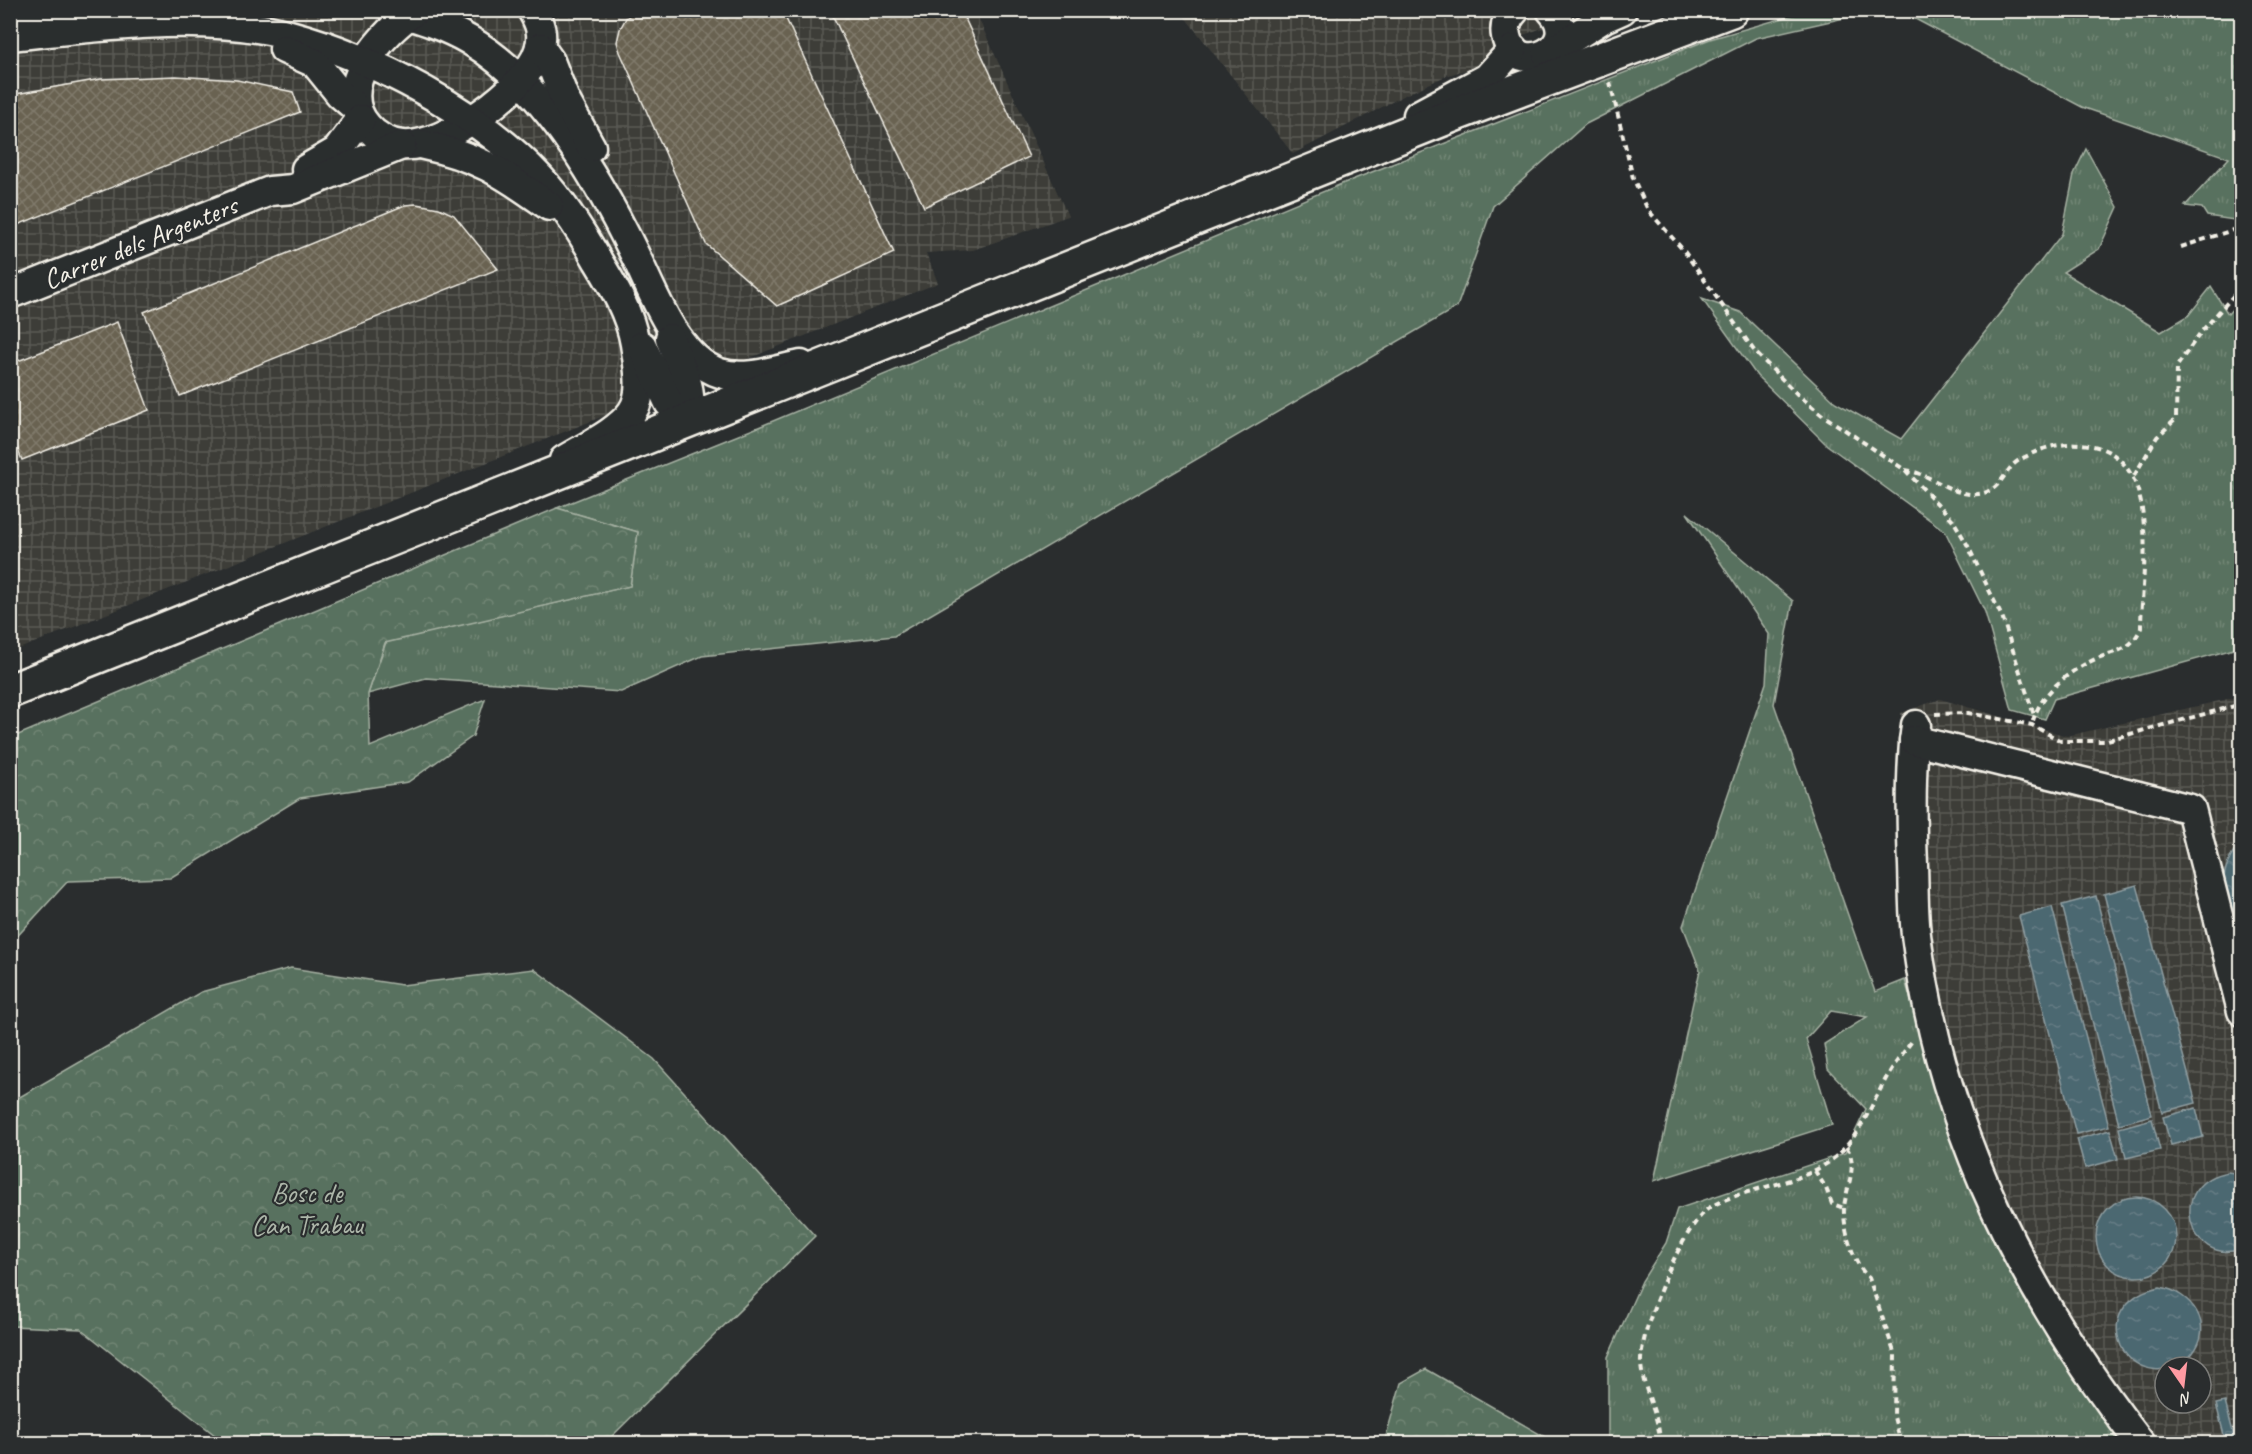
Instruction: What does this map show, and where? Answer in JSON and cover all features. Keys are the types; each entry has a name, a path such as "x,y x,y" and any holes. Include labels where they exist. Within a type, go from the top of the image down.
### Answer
{"main road":[{"path":"10,691 1288,181 1513,92 1731,10"}],"street":[{"path":"19,25 55,10"},
{"path":"1552,10 1577,19 1613,14"},
{"path":"1547,54 1554,48 1560,32 1552,10"},
{"path":"358,113 355,88 365,63 406,12 470,40 520,81 568,141 607,200 662,314 688,384 691,403 687,422"},
{"path":"1506,25 1529,58 1547,54 1613,14"},
{"path":"19,25 202,24 256,29 293,36 365,63 416,87 469,120 513,152 540,178 579,228 615,290 669,403 687,422"},
{"path":"542,25 550,61 565,100 598,163 607,200"},
{"name":"Carrer dels Argenters","path":"10,294 270,191 292,189 411,145 469,120 496,102 520,81 533,65 542,25"},
{"path":"1288,181 1487,78 1506,25"},
{"path":"256,29 272,43 315,63 380,137 465,155 495,168 579,228"},
{"name":"Carrer dels Argenters","path":"270,191 287,176 321,163 337,152 358,113"},
{"path":"662,314 693,355 720,372 736,375 760,373 864,351"},
{"path":"517,489 617,426 632,412 639,389 639,366 632,325"},
{"path":"2142,1443 2079,1361 2015,1252 1968,1145 1930,1020 1916,939 1912,838 1915,733 2191,809 2241,1011"}],"path":[{"path":"1605,58 1633,178 1648,210 1684,251 1728,317 1736,324 1755,352 1797,394 1821,414 1905,470 1953,520 2002,617 2034,715"},
{"path":"2181,247 2241,227"},
{"path":"2134,476 2157,437 2176,419 2176,366 2201,332 2241,286"},
{"path":"1905,470 1919,471 1953,489 1978,494 1994,489 2012,465 2032,453 2063,445 2083,444 2101,448 2120,458 2134,476 2143,508 2141,628 2135,641 2121,651 2096,659 2066,676 2046,696 2034,715 2032,725"},
{"path":"1915,733 1920,718 1942,713 1968,713 2032,725 2061,741 2104,741 2241,704"},
{"path":"1660,1443 1659,1425 1641,1368 1642,1341 1649,1316 1693,1223 1710,1207 1815,1171 1846,1148 1896,1062 1930,1020"},
{"path":"1846,1148 1851,1153 1851,1164 1844,1209 1852,1250 1863,1273 1869,1278 1895,1355 1894,1417 1902,1443"},
{"path":"1815,1171 1826,1188 1832,1204 1844,1209"}],"shaded area":[{"path":"11,11 975,11 1068,216 973,250 926,253 938,283 11,652"},
{"path":"1180,11 1589,11 1493,46 1477,67 1448,75 1405,95 1293,154"},
{"path":"2241,696 2241,1443 2126,1443 2058,1351 2007,1266 1946,1122 1905,971 1901,713 1940,699 2067,736"}],"green space":[{"path":"1808,11 1875,11 1756,38 1586,124 1493,206 1457,307 894,636 702,656 621,692 426,678 368,694 386,642 630,586 638,532 557,508 761,426 1344,183 1710,39"},
{"path":"1900,11 2241,11 2241,221 2207,216 2202,208 2185,206 2229,158 2082,107"},
{"path":"2086,149 2118,207 2099,249 2063,272 2161,332 2188,316 2211,287 2228,314 2241,299 2241,647 2054,699 2045,719 2012,710 1985,612 1945,531 1827,445 1757,376 1702,299 1740,312 1835,402 1901,439 2062,234 2074,174"},
{"path":"557,508 638,532 630,586 385,643 368,694 370,747 485,699 473,736 408,782 300,798 170,878 68,881 11,943 11,738"},
{"path":"1687,513 1793,601 1774,704 1875,992 1905,980 1946,1122 2007,1266 2058,1351 2126,1443 1608,1444 1608,1357 1642,1281 1666,1243 1677,1209 1845,1153 1866,1109 1828,1069 1824,1044 1867,1017 1831,1011 1806,1039 1832,1125 1654,1181 1700,970 1683,926 1766,683 1769,634"},
{"name":"Bosc de Can Trabau","path":"291,968 402,985 534,969 654,1059 815,1236 605,1443 225,1443 81,1329 11,1326 11,1102 201,992"},
{"path":"1426,1369 1545,1437 1548,1443 1384,1443 1401,1383"}],"water":[{"path":"2241,843 2241,923 2227,904 2223,883 2228,862"},
{"path":"2137,885 2196,1103 2162,1112 2104,894"},
{"path":"2096,896 2152,1115 2119,1124 2062,905"},
{"path":"2052,907 2109,1126 2076,1134 2019,916"},
{"path":"2196,1108 2203,1137 2171,1145 2163,1117"},
{"path":"2152,1119 2160,1150 2126,1158 2119,1128"},
{"path":"2110,1130 2118,1159 2085,1168 2077,1139"},
{"path":"2228,1172 2241,1174 2241,1249 2223,1251 2208,1246 2197,1235 2191,1221 2190,1206 2196,1191 2208,1179"},
{"path":"2136,1197 2151,1200 2164,1209 2173,1222 2176,1237 2173,1252 2164,1265 2151,1274 2136,1277 2121,1274 2108,1265 2099,1252 2096,1237 2099,1222 2108,1209 2121,1200"},
{"path":"2160,1287 2171,1290 2190,1303 2201,1321 2199,1343 2192,1354 2153,1355 2153,1369 2135,1363 2127,1356 2118,1335 2120,1315 2125,1307 2131,1300"},
{"path":"2225,1402 2236,1443 2226,1443 2216,1404"}],"building":[{"path":"637,10 782,10 894,253 777,306 706,244 617,42 626,18"},
{"path":"830,10 961,10 1029,157 924,207"},
{"path":"176,76 237,80 293,92 300,112 10,228 10,95 101,79"},
{"path":"416,204 439,208 454,215 498,269 180,396 144,312 405,205"},
{"path":"117,322 149,410 22,460 10,431 10,364"}]}
